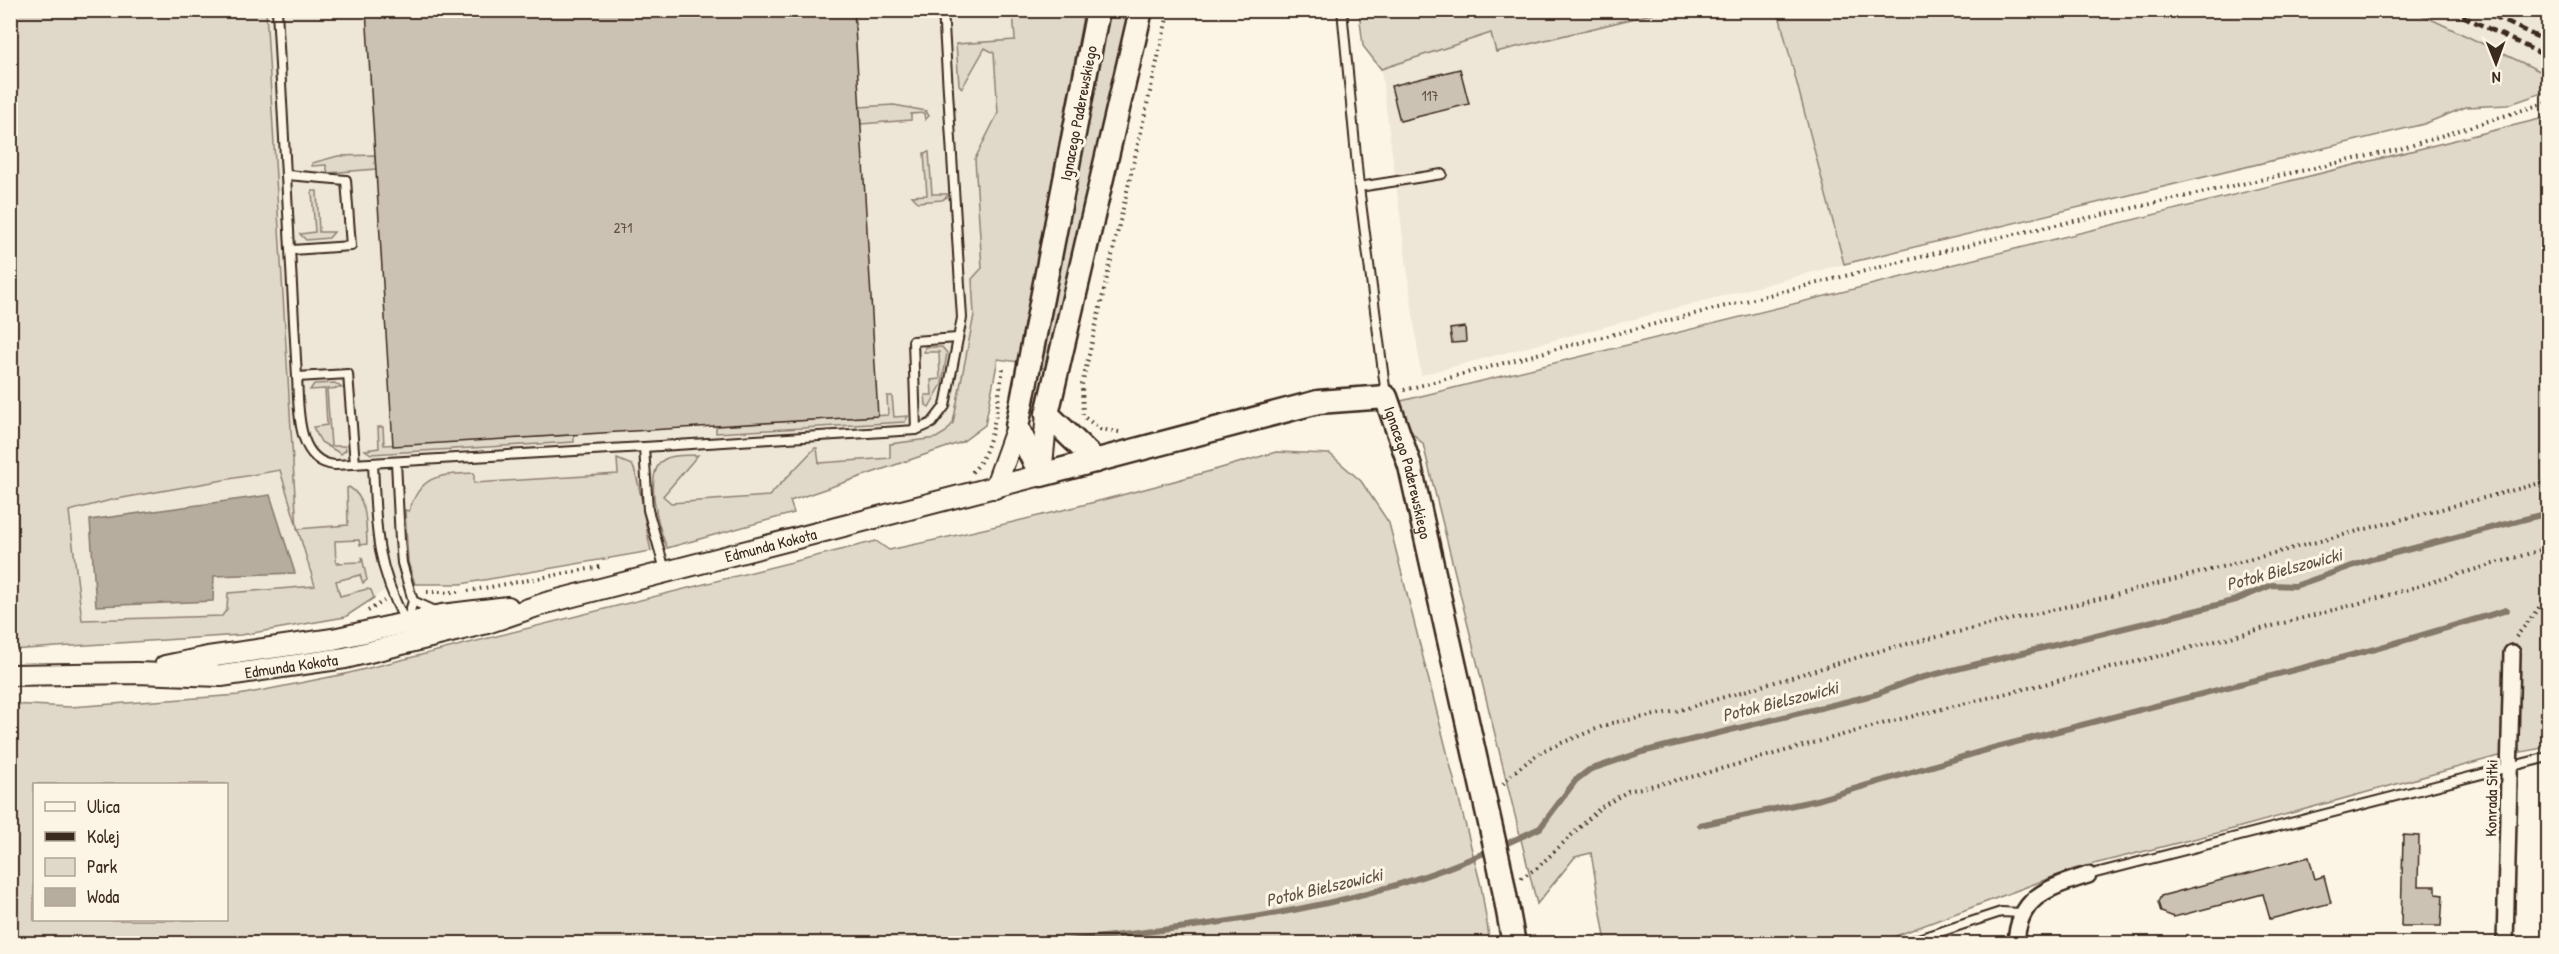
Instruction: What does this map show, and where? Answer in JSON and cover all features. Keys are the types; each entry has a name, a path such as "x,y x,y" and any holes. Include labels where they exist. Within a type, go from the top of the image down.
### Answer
{"main road":[{"name":"Ignacego Paderewskiego","path":"1017,427 1098,10"},
{"path":"1096,461 1047,414 1141,10"},
{"name":"Ignacego Paderewskiego","path":"1041,475 1318,402 1386,397 1410,466 1502,876 1514,944"},
{"path":"1017,427 1041,475"}],"street":[{"path":"1041,475 1047,414"},
{"path":"995,488 1017,427"},
{"name":"Ignacego Paderewskiego","path":"995,488 1041,475"},
{"name":"Edmunda Kokota","path":"10,675 136,673 208,657 333,639 409,633 487,623 546,603 995,488"},
{"name":"Edmunda Kokota","path":"409,633 442,615 546,603"},
{"name":"Konrada Sitki","path":"2505,944 2512,653"},
{"path":"2017,937 2021,913 2029,903 2053,886 2088,875"}],"lane":[{"path":"277,10 301,432 312,453 329,465 916,429 932,423 945,406 962,308 943,10"},
{"path":"1342,10 1359,187 1386,397"},
{"path":"1359,187 1442,174"},
{"path":"287,175 346,180 351,246 292,250"},
{"path":"916,429 913,341 958,338"},
{"path":"297,377 348,374 355,464"},
{"path":"644,447 648,510 666,572"},
{"path":"396,462 400,540 412,597 409,633"},
{"path":"374,463 378,549 393,598 409,633"},
{"path":"412,597 442,615"},
{"path":"2088,875 2548,757"},
{"path":"1904,944 2001,912 2021,913"}],"path":[{"path":"1121,431 1112,432 1100,429 1083,416 1080,410 1082,385 1168,10"},
{"path":"1386,397 1556,349 1988,240 2400,149 2548,102"},
{"path":"962,477 972,473 982,459 991,433 1003,369"},
{"path":"1484,795 1494,792 1542,751 1611,723 1677,711 1886,649 2115,595 2548,481"},
{"path":"1502,876 1522,878 1537,868 1600,808 1628,791 1695,776 1879,724 2151,658 2371,600 2548,548"},
{"path":"412,597 461,592 605,567"},
{"path":"2512,653 2515,638 2548,596"},
{"path":"366,613 380,602 393,598"}],"shaded area":[{"path":"11,11 1026,11 962,442 790,501 794,513 667,548 461,584 429,582 387,589 345,617 241,635 11,650"},
{"path":"1664,11 1778,11 1844,264 1421,375 1381,69 1491,33 1496,52"},
{"path":"2414,11 2517,11 2548,25 2548,75"}],"green space":[{"path":"11,10 266,11 297,526 280,470 111,500 69,511 82,620 222,616 227,609 228,593 315,586 298,529 348,525 347,488 349,487 360,498 363,505 367,544 360,545 359,540 335,541 336,563 361,562 362,557 367,580 363,583 360,575 336,581 340,596 367,589 371,590 374,598 345,617 241,635 11,650"},
{"path":"1359,10 1664,11 1496,52 1491,33 1381,69 1363,46"},
{"path":"1013,11 1084,11 1018,362 998,359 985,425 962,442 790,501 794,513 667,548 657,515 653,487 658,465 669,457 698,455 663,496 671,503 769,496 815,448 817,448 819,463 890,458 890,444 936,438 946,432 953,423 974,315 972,279 982,268 975,159 998,113 994,53 985,48 962,88 959,85 956,44 1015,40"},
{"path":"1110,11 1130,11 1046,369 1040,367"},
{"path":"1778,11 2414,11 2548,75 2548,91 2508,105 2466,107 2424,124 1844,264"},
{"path":"894,105 926,111 929,116 925,120 924,113 911,114 911,120 861,124 859,107"},
{"path":"2548,117 2548,747 2495,757 2233,829 2074,869 1877,943 1606,943 1591,853 1575,857 1537,904 1423,444 1385,405"},
{"path":"929,152 932,194 947,194 947,197 942,200 918,202 912,196 927,195 924,153"},
{"path":"375,155 376,169 328,173 326,165 312,166 312,163 338,156"},
{"path":"312,191 317,191 319,232 334,232 329,238 306,240 300,234 315,232"},
{"path":"925,347 942,347 947,353 942,384 929,407 926,405 925,395 932,395 931,380 940,379 939,352 924,352"},
{"path":"335,383 342,388 327,389 331,446 345,446 346,450 341,454 321,442 313,427 327,425 325,389 310,390 314,384"},
{"path":"887,396 892,396 894,417 908,416 905,422 716,433 716,426 888,415"},
{"path":"378,427 383,427 384,445 574,435 574,442 371,454 365,450 379,448"},
{"path":"1276,452 1330,454 1361,481 1389,523 1481,886 1490,943 11,943 11,704 70,707 239,695 345,674 876,541 889,550 1084,505"},
{"path":"617,459 632,465 635,471 651,551 461,584 415,584 408,562 405,510 409,511 419,490 426,483 441,476 474,473 474,483 618,474"}],"water":[{"path":"270,495 295,573 214,576 213,601 96,606 90,520"}],"building":[{"path":"366,10 854,10 878,416 393,446"},
{"path":"1460,69 1469,104 1400,121 1391,86"},
{"path":"1465,327 1466,342 1452,343 1450,329"},
{"path":"2403,835 2419,836 2418,886 2436,886 2436,894 2443,895 2441,926 2401,926"},
{"path":"2309,857 2315,879 2324,876 2331,903 2270,919 2263,894 2174,917 2161,912 2158,902 2161,896"}],"waterway":[{"name":"Potok Bielszowicki","path":"1501,846 1540,828 1576,780 1589,770 1642,752 1877,694 1916,679 2236,600 2272,585 2295,586 2372,559 2548,513"},
{"path":"1700,825 1817,800 1993,748 2375,649 2507,610"},
{"name":"Potok Bielszowicki","path":"1042,944 1214,923 1327,903 1437,872 1491,850"}],"railway":[{"path":"2450,10 2548,57"},
{"path":"2481,10 2548,42"}]}
